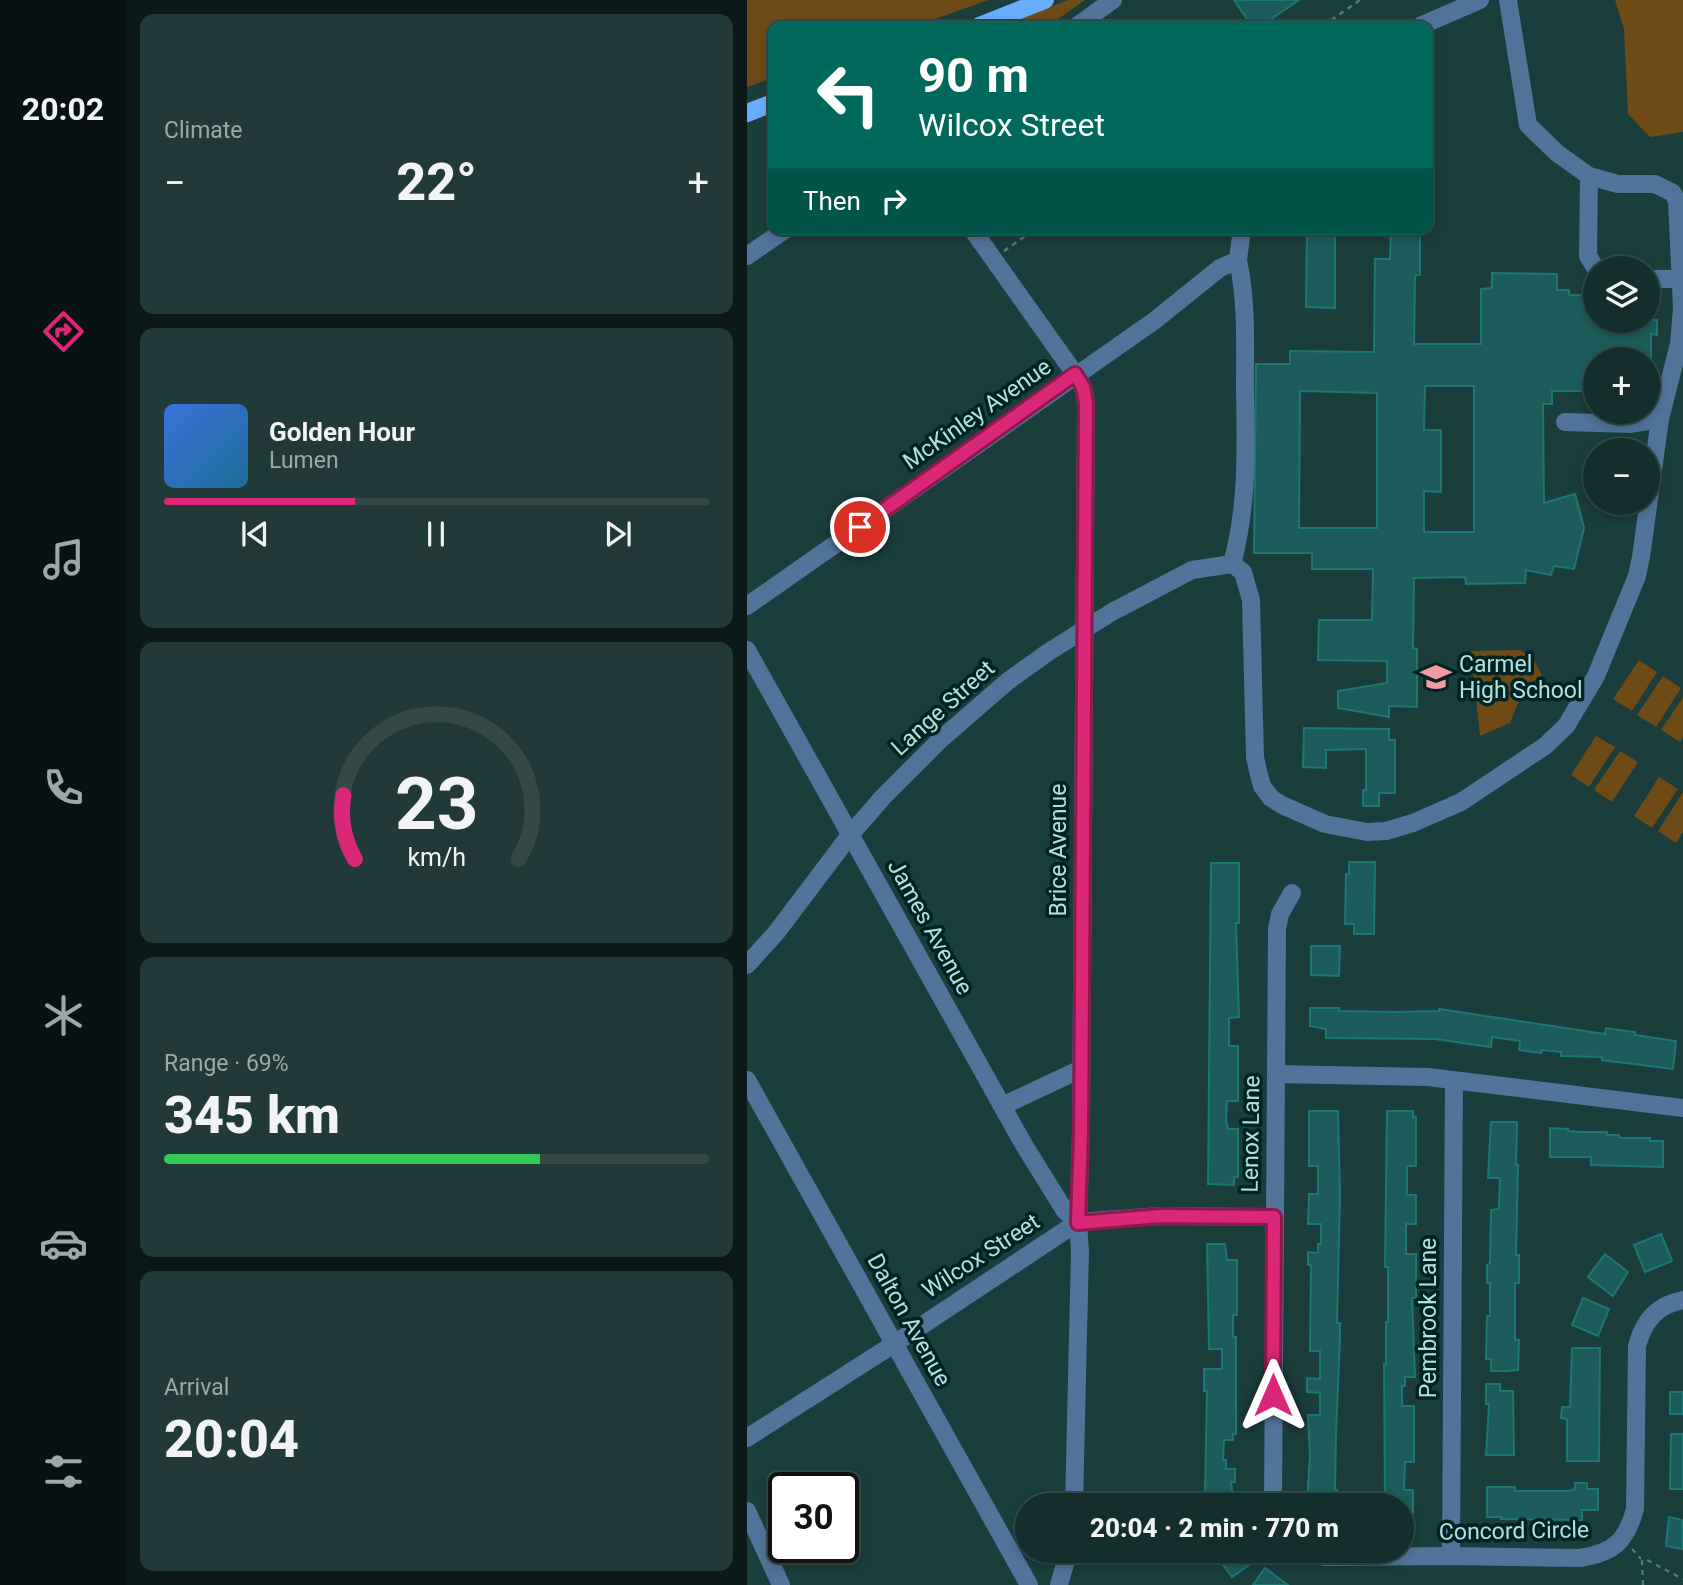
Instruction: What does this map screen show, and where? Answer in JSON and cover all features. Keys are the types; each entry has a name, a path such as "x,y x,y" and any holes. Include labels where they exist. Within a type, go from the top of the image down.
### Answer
{"main road":[{"path":"992,21 1045,0"},
{"path":"747,113 768,105"}],"street":[{"path":"1084,21 1113,0"},
{"path":"1432,21 1480,0"},
{"path":"1508,0 1528,125 1557,153 1589,176 1618,184 1655,184 1673,193 1677,201 1682,308 1679,344 1660,419"},
{"path":"1588,256 1589,176"},
{"path":"747,256 777,235"},
{"name":"Brice Avenue","path":"976,235 1075,374 1083,387 1086,403 1078,1223 1080,1251 1074,1493"},
{"path":"1241,235 1238,260 1245,326 1246,484 1243,516 1232,564 1243,572 1251,600 1255,757 1262,786 1271,798 1325,824 1367,832 1386,831 1413,822 1470,796 1545,746 1566,726 1596,676 1637,576 1645,541 1659,424"},
{"name":"McKinley Avenue","path":"747,606 1200,286 1220,268 1238,260"},
{"path":"1660,279 1680,279"},
{"path":"1565,422 1583,423"},
{"name":"Lange Street","path":"747,965 808,893 850,835 883,797 940,740 1008,681 1084,629 1192,570 1232,564"},
{"name":"James Avenue","path":"747,650 1002,1106 1065,1211 1078,1223"},
{"name":"Lenox Lane","path":"1273,1493 1277,929 1280,914 1292,893"},
{"path":"1002,1106 1081,1069"},
{"path":"1276,1074 1428,1077 1683,1108"},
{"name":"Dalton Avenue","path":"747,1080 1029,1585"},
{"name":"Pembrook Lane","path":"1451,1556 1454,1081"},
{"name":"Wilcox Street","path":"747,1438 1078,1223 1160,1216 1274,1217"},
{"name":"Concord Circle","path":"1414,1556 1580,1558 1599,1555 1620,1541 1631,1525 1635,1509 1637,1346 1642,1327 1648,1319 1665,1305 1683,1300"},
{"path":"747,1511 781,1585"},
{"path":"1059,1585 1065,1563"}],"path":[{"path":"1330,21 1360,0"},
{"path":"993,259 1027,235"},
{"path":"1643,1585 1642,1560 1645,1559 1683,1579"}],"shaded area":[{"path":"747,0 988,0 930,21 768,21 768,80 747,87"},
{"path":"1068,0 1085,0 1055,21 1014,21"},
{"path":"1615,0 1683,0 1683,132 1650,137 1628,114 1624,29"},
{"path":"1520,650 1533,658 1542,675 1524,688 1510,723 1480,736 1471,651"},
{"path":"1639,660 1657,672 1632,711 1613,699"},
{"path":"1663,676 1681,688 1656,727 1637,715"},
{"path":"1683,697 1683,737 1680,742 1661,730"},
{"path":"1596,736 1615,747 1589,787 1571,775"},
{"path":"1620,751 1638,762 1612,802 1594,790"},
{"path":"1659,777 1678,789 1652,828 1634,816"},
{"path":"1683,792 1683,832 1676,843 1658,831"}],"building":[{"path":"1234,0 1299,0 1268,21 1249,21"},
{"path":"1307,235 1335,235 1335,308 1306,307"},
{"path":"1391,235 1420,235 1420,275 1415,276 1414,344 1481,344 1481,289 1492,288 1492,273 1557,274 1557,290 1569,290 1569,295 1583,295 1583,333 1657,333 1651,334 1651,347 1583,347 1583,391 1552,391 1552,404 1543,404 1544,503 1575,494 1584,528 1574,569 1554,566 1551,575 1526,570 1525,583 1466,584 1465,577 1414,578 1413,648 1417,649 1417,707 1389,706 1389,717 1338,708 1338,691 1387,683 1387,661 1318,660 1319,620 1372,620 1373,569 1312,569 1312,553 1254,553 1256,364 1290,364 1290,351 1374,352 1375,259 1390,259","holes":["1425,386 1474,386 1474,532 1424,532 1424,491 1441,492 1441,430 1424,430","1300,391 1377,393 1377,528 1299,528"]},
{"path":"1304,728 1389,729 1389,740 1395,740 1395,793 1379,793 1379,806 1363,806 1363,790 1366,790 1366,749 1326,750 1326,768 1303,767"},
{"path":"1349,862 1375,862 1374,934 1354,934 1354,924 1345,924 1346,874 1349,874"},
{"path":"1211,863 1239,863 1239,923 1236,923 1239,1017 1229,1018 1229,1046 1238,1046 1238,1101 1227,1101 1226,1121 1228,1129 1238,1129 1238,1177 1234,1177 1234,1185 1208,1184"},
{"path":"1311,946 1340,946 1339,976 1311,975"},
{"path":"1310,1008 1394,1012 1439,1009 1605,1034 1606,1028 1635,1032 1635,1035 1676,1041 1673,1069 1602,1060 1602,1057 1561,1056 1561,1052 1519,1050 1520,1041 1492,1037 1491,1047 1435,1039 1326,1038 1326,1029 1310,1026"},
{"path":"1309,1111 1338,1111 1340,1194 1337,1323 1340,1323 1340,1338 1336,1434 1337,1493 1308,1493 1310,1456 1308,1415 1320,1415 1320,1393 1307,1392 1307,1378 1320,1379 1320,1351 1310,1351 1311,1265 1308,1265 1308,1252 1318,1253 1318,1244 1321,1244 1321,1224 1308,1224 1309,1194 1318,1194 1318,1166 1309,1166"},
{"path":"1387,1111 1413,1111 1413,1117 1416,1117 1416,1166 1407,1166 1407,1195 1416,1195 1416,1224 1406,1224 1406,1254 1416,1254 1416,1298 1412,1298 1415,1377 1405,1377 1402,1406 1414,1406 1414,1462 1405,1462 1404,1490 1413,1490 1413,1493 1385,1493 1384,1364 1388,1322 1388,1267 1385,1267"},
{"path":"1491,1122 1517,1122 1516,1255 1519,1255 1519,1283 1515,1283 1515,1340 1519,1340 1518,1370 1507,1371 1491,1371 1491,1359 1486,1359 1487,1316 1490,1316 1487,1265 1490,1263 1491,1210 1499,1209 1500,1178 1488,1178"},
{"path":"1550,1128 1607,1132 1607,1135 1619,1135 1620,1138 1663,1141 1663,1167 1591,1165 1591,1157 1550,1157"},
{"path":"1661,1234 1672,1261 1645,1272 1634,1245"},
{"path":"1207,1244 1225,1244 1227,1260 1237,1260 1237,1315 1233,1315 1233,1337 1236,1337 1236,1434 1233,1434 1233,1440 1224,1440 1223,1460 1226,1460 1226,1469 1235,1469 1235,1482 1231,1482 1232,1493 1205,1493 1207,1391 1204,1391 1204,1369 1222,1369 1222,1349 1209,1349"},
{"path":"1605,1254 1628,1272 1613,1296 1588,1277"},
{"path":"1583,1298 1609,1309 1598,1336 1572,1325"},
{"path":"1572,1348 1600,1348 1599,1461 1567,1461 1567,1419 1561,1418 1562,1407 1570,1407"},
{"path":"1486,1384 1500,1384 1500,1391 1513,1391 1514,1455 1486,1455 1489,1404 1486,1404"},
{"path":"1670,1392 1683,1392 1683,1414 1670,1414"},
{"path":"1671,1434 1683,1434 1683,1489 1670,1489"},
{"path":"1575,1483 1587,1483 1587,1489 1598,1489 1598,1510 1582,1510 1582,1520 1487,1517 1487,1487 1515,1487 1515,1491 1569,1491 1575,1489"},
{"path":"1669,1517 1682,1520 1683,1549 1666,1546"},
{"path":"1222,1563 1251,1563 1232,1577"},
{"path":"1265,1568 1288,1585 1253,1585"}],"place":[{"name":"Carmel High School","path":"1436,677"}],"route":[{"path":"860,527 1075,374 1083,387 1086,403 1081,1132 1078,1223 1160,1216 1274,1217 1273,1395"}]}
